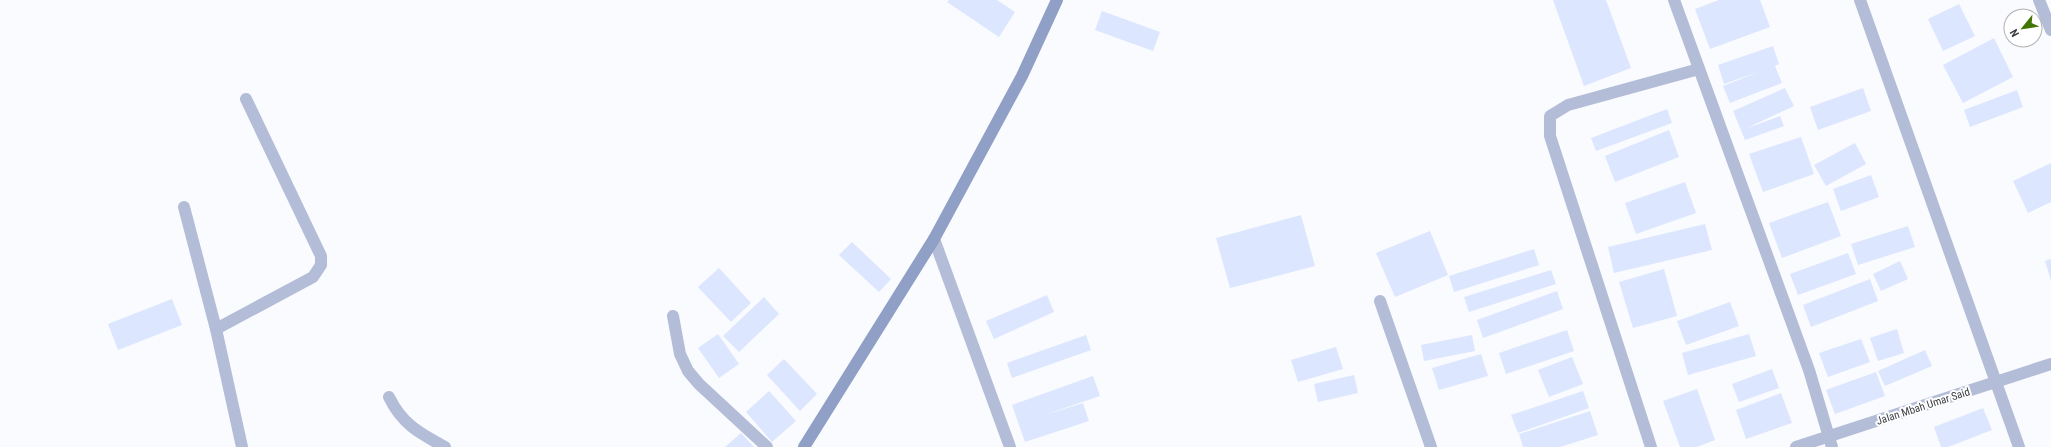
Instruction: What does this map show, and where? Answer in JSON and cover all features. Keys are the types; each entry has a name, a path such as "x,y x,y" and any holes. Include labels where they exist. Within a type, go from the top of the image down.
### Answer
{"main road":[{"path":"808,444 934,238 1022,76 1057,0"}],"street":[{"path":"1674,0 1809,370 1830,442"},
{"path":"1860,0 2019,447"},
{"path":"2039,0 2051,30"},
{"path":"1652,447 1550,136 1550,116 1568,105 1699,70"},
{"path":"216,329 313,277 321,265 321,256 246,99"},
{"path":"184,207 216,329 242,447"},
{"path":"934,238 1010,447"},
{"path":"1380,301 1430,447"},
{"path":"673,316 680,354 688,371 699,384 767,447"},
{"name":"Jalan Mbah Umar Said","path":"1796,447 1830,442 1996,382 2051,364"},
{"path":"388,396 395,410 404,421 422,435 445,447"}],"building":[{"path":"949,0 997,0 1015,12 999,37 947,2"},
{"path":"1553,0 1606,0 1631,68 1584,86"},
{"path":"1719,0 1760,0 1770,27 1710,49 1695,9"},
{"path":"1959,4 1975,36 1943,51 1928,19"},
{"path":"1102,11 1160,32 1153,51 1095,30"},
{"path":"1994,38 2013,77 1963,103 1943,65"},
{"path":"1773,46 1779,64 1775,66 1782,83 1730,103 1723,86 1761,71 1724,84 1718,65"},
{"path":"1785,88 1794,106 1745,129 1780,116 1784,126 1745,140 1733,111"},
{"path":"1863,88 1871,111 1818,130 1810,107"},
{"path":"2017,90 2023,107 1970,127 1964,110"},
{"path":"1667,109 1672,123 1596,151 1591,138"},
{"path":"1669,130 1679,157 1615,182 1605,156"},
{"path":"1801,137 1814,174 1763,192 1749,154"},
{"path":"1855,143 1866,164 1826,186 1814,165"},
{"path":"2051,163 2051,202 2028,213 2013,181"},
{"path":"1871,175 1879,197 1841,211 1833,189"},
{"path":"1685,182 1696,213 1636,234 1625,203"},
{"path":"1828,202 1841,236 1782,258 1769,223"},
{"path":"1301,215 1315,266 1230,288 1216,238"},
{"path":"1705,224 1712,250 1614,273 1608,247"},
{"path":"1908,226 1915,247 1858,265 1851,244"},
{"path":"1430,231 1448,275 1395,297 1376,253"},
{"path":"852,242 891,279 879,292 839,255"},
{"path":"1534,249 1539,265 1454,292 1449,276"},
{"path":"1848,253 1856,274 1798,295 1790,274"},
{"path":"2051,259 2051,281 2045,261"},
{"path":"1900,261 1908,279 1881,291 1873,274"},
{"path":"719,268 751,303 731,322 698,287"},
{"path":"1664,269 1677,316 1633,328 1619,282"},
{"path":"1551,270 1556,284 1469,312 1464,297"},
{"path":"1870,279 1878,301 1811,327 1803,305"},
{"path":"1557,291 1563,309 1483,338 1477,320"},
{"path":"1047,295 1054,312 994,339 986,321"},
{"path":"764,297 779,314 739,352 723,336"},
{"path":"172,299 182,325 118,350 108,324"},
{"path":"1730,302 1739,326 1686,345 1677,321"},
{"path":"1897,329 1904,353 1878,361 1870,338"},
{"path":"1567,330 1574,351 1506,374 1499,353"},
{"path":"718,334 739,364 719,378 698,348"},
{"path":"1749,334 1756,356 1688,375 1682,353"},
{"path":"1086,335 1091,350 1012,378 1007,363"},
{"path":"1472,335 1475,351 1424,361 1421,345"},
{"path":"1861,339 1870,362 1828,377 1819,353"},
{"path":"1336,347 1343,369 1298,382 1291,360"},
{"path":"1925,350 1932,366 1885,386 1878,371"},
{"path":"1481,354 1488,376 1439,390 1432,368"},
{"path":"1572,357 1583,384 1549,397 1538,370"},
{"path":"784,359 817,394 800,411 767,375"},
{"path":"1772,369 1779,388 1739,402 1732,384"},
{"path":"1876,372 1885,396 1835,414 1826,390"},
{"path":"1354,375 1358,393 1318,402 1314,384"},
{"path":"1093,376 1100,396 1041,416 1083,403 1089,421 1025,442 1012,405"},
{"path":"1697,389 1715,440 1697,447 1680,447 1663,401"},
{"path":"769,391 796,421 772,442 746,412"},
{"path":"1583,391 1589,408 1518,433 1511,415"},
{"path":"1781,393 1792,423 1746,439 1736,410"},
{"path":"1983,408 1992,430 1948,447 1941,447 1934,427"},
{"path":"1590,411 1598,435 1560,447 1523,447 1519,434"},
{"path":"741,433 754,447 725,447"}]}
